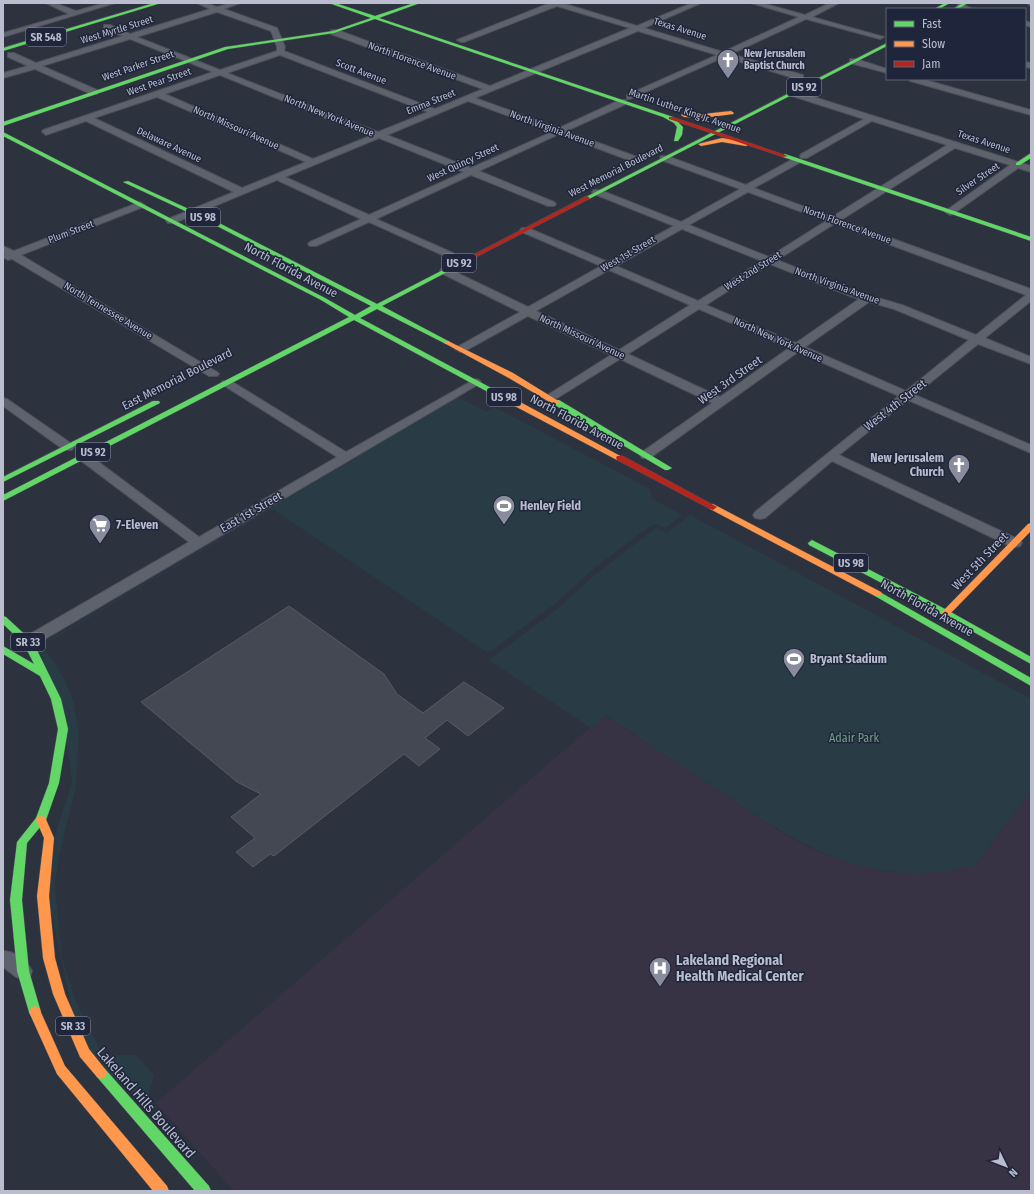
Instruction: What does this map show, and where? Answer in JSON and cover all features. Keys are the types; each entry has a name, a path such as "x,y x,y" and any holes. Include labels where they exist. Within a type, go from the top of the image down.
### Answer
{"main road":[{"name":"SR 548","path":"3,41 132,3"},
{"name":"SR 548","path":"7,52 158,3"},
{"name":"Martin Luther King Jr. Avenue","path":"331,3 461,40 538,70"},
{"name":"Martin Luther King Jr. Avenue","path":"350,3 380,16 627,100 684,115 717,131 953,210 1031,239"},
{"path":"278,40 334,32 418,3"},
{"path":"938,8 948,3"},
{"path":"853,61 849,58 856,49 885,38"},
{"name":"West Memorial Boulevard","path":"354,317 853,61 885,38"},
{"name":"West Parker Street","path":"5,121 188,60 232,47 278,40"},
{"name":"US 92","path":"787,84 803,76"},
{"name":"Martin Luther King Jr. Avenue","path":"627,100 663,115 705,126"},
{"name":"West Memorial Boulevard","path":"663,115 678,122 681,128 681,133 673,142 742,107"},
{"path":"684,115 703,116 731,113"},
{"path":"747,116 742,130 749,142"},
{"path":"5,121 18,127"},
{"name":"North Florida Avenue","path":"3,134 341,309 475,382 891,601 1031,682"},
{"path":"685,148 716,140 749,142"},
{"path":"1018,164 1031,154"},
{"name":"West Memorial Boulevard","path":"623,167 640,158"},
{"name":"North Florida Avenue","path":"114,176 192,212 461,349 550,398 674,471"},
{"path":"538,210 554,202"},
{"name":"Martin Luther King Jr. Avenue","path":"953,210 1031,233"},
{"name":"US 92","path":"436,261 452,253"},
{"path":"330,315 372,294"},
{"name":"US 92","path":"3,498 354,317"},
{"path":"447,367 474,375 609,447 627,453 646,455"},
{"name":"East Memorial Boulevard","path":"202,380 217,372"},
{"name":"East Memorial Boulevard","path":"3,480 165,398"},
{"name":"West 5th Street","path":"946,613 1031,526"},
{"name":"North Florida Avenue","path":"802,537 946,613 1031,662"},
{"path":"891,601 946,613"},
{"name":"SR 33","path":"3,619 28,642 56,699 63,729 54,783 41,820 22,842 16,900 23,971 33,1006 61,1070 162,1191"},
{"name":"SR 33","path":"3,649 10,655 42,673"},
{"name":"Lakeland Hills Boulevard","path":"41,820 49,838 43,896 49,958 59,994 84,1053 204,1191"}],"street":[{"path":"49,3 76,14"},
{"path":"3,35 112,3"},
{"path":"200,3 274,30 281,47 280,52"},
{"name":"West Myrtle Street","path":"3,76 237,3"},
{"path":"461,40 556,3"},
{"name":"Texas Avenue","path":"556,3 723,54 803,76"},
{"name":"Emma Street","path":"171,221 698,3"},
{"path":"754,3 885,38"},
{"name":"West Quincy Street","path":"313,244 836,3"},
{"name":"North New York Avenue","path":"107,27 370,133 389,138 470,172 554,202"},
{"name":"North Florence Avenue","path":"334,32 491,89"},
{"path":"7,52 94,92"},
{"name":"West Pear Street","path":"42,137 87,118 280,52"},
{"name":"Scott Avenue","path":"280,52 436,112"},
{"path":"853,61 886,71"},
{"path":"916,80 1031,113"},
{"name":"Texas Avenue","path":"792,93 1031,169"},
{"name":"North Missouri Avenue","path":"158,94 313,162"},
{"name":"North Virginia Avenue","path":"468,98 558,132 640,158"},
{"name":"Delaware Avenue","path":"87,118 242,192"},
{"name":"West 1st Street","path":"461,349 526,311 871,118"},
{"name":"West 2nd Street","path":"550,398 955,144"},
{"name":"North Florence Avenue","path":"664,158 1031,293"},
{"name":"Silver Street","path":"953,210 1018,164"},
{"path":"278,177 368,218 452,253"},
{"name":"North Virginia Avenue","path":"598,192 867,298 898,307 1031,361"},
{"name":"Plum Street","path":"8,257 140,205"},
{"name":"North New York Avenue","path":"525,230 1031,449"},
{"name":"North Tennessee Avenue","path":"3,249 8,257 217,372"},
{"name":"North Missouri Avenue","path":"445,271 526,311 720,402"},
{"name":"West 4th Street","path":"760,515 831,456 1031,296"},
{"name":"West 3rd Street","path":"646,455 867,298"},
{"name":"East 1st Street","path":"28,642 475,382"},
{"path":"227,383 346,457"},
{"path":"3,401 68,447"},
{"path":"831,456 1015,543"},
{"path":"84,457 199,542"},
{"path":"3,928 12,919 16,900"},
{"path":"3,959 8,959 23,971"}],"shaded area":[{"name":"Lakeland Regional Health Medical Center","path":"605,715 778,830 801,843 829,856 885,871 920,873 974,866 1031,791 1031,1191 234,1191 156,1103"}],"green space":[{"name":"Henley Field","path":"458,397 486,412 494,407 650,489 652,499 682,515 665,528 658,524 651,525 592,570 556,603 488,653 274,510 270,510 43,645 43,649 54,662 65,681 73,701 79,733 76,786 59,856 55,883 61,954 74,996 88,1028 101,1051 108,1055 136,1055 154,1075 147,1102 82,1056 43,873 72,782 68,750 39,646"},
{"name":"Adair Park","path":"690,515 1031,699 1031,791 974,866 947,871 920,873 864,867 839,859 816,849 770,824 606,715 591,728 489,660 561,606 597,573 656,528 667,533"}],"building":[{"path":"289,606 384,674 397,694 423,713 464,682 504,708 468,736 447,720 425,738 440,749 419,766 404,754 274,856 270,854 253,867 236,852 255,838 231,817 261,794 237,782 141,702"}],"traffic: fast":[{"path":"3,50 159,3"},
{"path":"331,3 671,118"},
{"path":"3,124 227,48 334,32 418,3"},
{"path":"938,8 948,3"},
{"path":"957,8 966,3"},
{"path":"587,198 886,45"},
{"path":"663,115 676,122 680,127 679,135 676,140"},
{"path":"3,134 323,299 369,326 491,390"},
{"path":"1018,164 1031,155"},
{"path":"785,156 1031,239"},
{"path":"126,182 217,224 448,343"},
{"path":"3,498 445,271"},
{"path":"556,402 668,468"},
{"path":"3,480 156,403"},
{"path":"812,543 946,613 1031,661"},
{"path":"878,594 1031,682"},
{"path":"3,619 28,642 56,699 63,729 54,783 41,820 22,842 16,900 23,971 35,1012"},
{"path":"3,649 10,655 42,673"},
{"path":"101,1073 204,1191"}],"traffic: slow":[{"path":"684,115 703,116 731,113"},
{"path":"701,144 722,140 746,144"},
{"path":"448,343 510,375 556,402"},
{"path":"491,390 620,458"},
{"path":"713,507 878,594"},
{"path":"946,613 1031,526"},
{"path":"41,820 49,838 43,896 49,958 59,994 84,1053 101,1073"},
{"path":"35,1012 61,1070 162,1191"}],"traffic: jam":[{"path":"671,118 785,156"},
{"path":"445,271 587,198"},
{"path":"620,458 713,507"}],"place":[{"name":"New Jerusalem Baptist Church","path":"728,80"},
{"name":"New Jerusalem Church","path":"959,484"},
{"name":"Henley Field","path":"504,526"},
{"name":"7-Eleven","path":"100,544"},
{"name":"Bryant Stadium","path":"794,678"},
{"name":"Lakeland Regional Health Medical Center","path":"660,988"}]}
